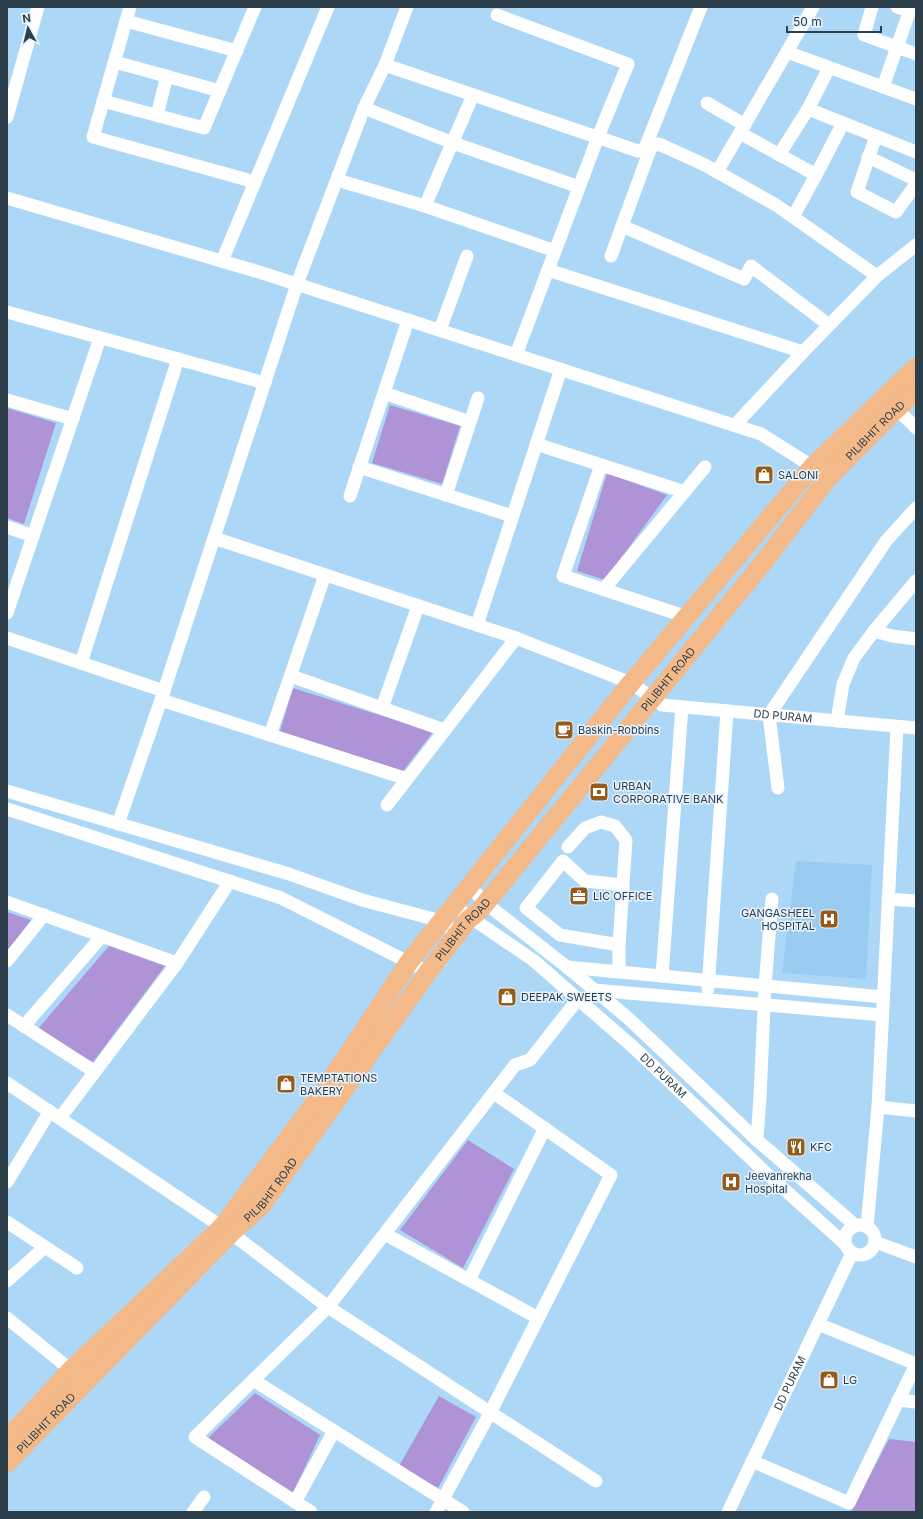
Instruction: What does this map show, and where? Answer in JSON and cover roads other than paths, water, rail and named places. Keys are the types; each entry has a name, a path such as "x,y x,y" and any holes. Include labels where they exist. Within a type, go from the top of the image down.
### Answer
{"highway":[{"path":"7,1439 71,1370 226,1230 325,1089 409,962 631,683 813,466 916,367"},
{"name":"PILIBHIT ROAD","path":"7,1464 86,1382 226,1230 262,1205 428,972 468,920 472,918 486,902 762,564 830,477 916,391"}],"street":[{"path":"7,117 9,99 38,7"},
{"path":"130,7 93,137 256,182"},
{"path":"103,101 204,128 255,7"},
{"path":"222,261 328,7"},
{"path":"118,824 297,284 364,108 385,65 407,7"},
{"path":"611,256 648,148 701,7"},
{"path":"717,172 813,7"},
{"path":"872,7 864,35 916,54"},
{"path":"883,87 897,47 906,8"},
{"path":"497,15 628,64 598,137 516,355"},
{"path":"126,21 237,50"},
{"path":"787,52 916,98"},
{"path":"115,62 220,90"},
{"path":"385,65 638,150 660,144 717,172 776,206 877,276"},
{"path":"779,155 808,109 829,68"},
{"path":"156,115 167,76"},
{"path":"425,206 473,95"},
{"path":"707,103 779,155 816,176"},
{"path":"364,108 453,143 579,187"},
{"path":"808,109 916,152"},
{"path":"793,217 843,123"},
{"path":"876,136 857,192 896,212 916,184"},
{"path":"868,157 916,180"},
{"path":"337,180 425,206 555,251"},
{"path":"7,198 297,284 761,434 830,477"},
{"path":"622,226 744,278 751,266 829,326"},
{"path":"735,426 803,352 877,276 916,245"},
{"path":"440,330 467,256"},
{"path":"548,270 803,352"},
{"path":"7,312 265,383"},
{"path":"350,496 408,320"},
{"path":"7,613 100,338"},
{"path":"81,663 178,359"},
{"path":"477,626 561,369"},
{"path":"384,393 470,422"},
{"path":"446,495 478,398"},
{"path":"7,400 73,419"},
{"path":"897,409 916,428"},
{"path":"536,444 685,492"},
{"path":"601,465 563,576 687,617"},
{"path":"360,467 512,516"},
{"path":"604,589 705,467"},
{"path":"778,788 769,715 886,541 916,508"},
{"path":"7,527 33,536"},
{"name":"DD PURAM","path":"214,538 516,638 631,683 662,705 916,728"},
{"path":"270,735 325,575"},
{"path":"837,721 843,684 854,658 874,631 916,581"},
{"path":"382,708 418,606"},
{"path":"874,631 892,636 916,639"},
{"path":"7,638 81,663 270,735 406,779"},
{"path":"387,805 516,638"},
{"path":"291,676 444,730"},
{"path":"662,976 682,707"},
{"path":"708,1000 727,711"},
{"path":"862,1227 878,1107 897,727"},
{"path":"7,791 289,874 362,900 441,921 457,935"},
{"path":"7,809 281,898 428,972"},
{"path":"568,847 585,828 601,822 615,826 626,840 619,945 619,972"},
{"path":"619,945 560,935 526,908 563,861 584,881 623,885"},
{"path":"7,1182 55,1115 95,1072 176,963 230,881"},
{"name":"DD PURAM","path":"469,887 628,1018 757,1140 862,1227"},
{"path":"757,1140 765,986 772,899"},
{"path":"888,899 916,902"},
{"path":"7,902 176,963"},
{"name":"DD PURAM","path":"454,906 533,960 578,999 632,1046 849,1249 818,1324 728,1512"},
{"path":"7,961 44,915"},
{"path":"24,1026 102,936"},
{"path":"567,967 883,997"},
{"path":"594,990 882,1015"},
{"path":"311,1512 195,1437 328,1307 515,1065 530,1060 578,999"},
{"path":"7,1015 95,1072"},
{"path":"7,1083 226,1230 328,1307 596,1481"},
{"path":"436,1512 490,1413 611,1175 494,1092"},
{"path":"878,1107 916,1111"},
{"path":"468,1280 545,1128"},
{"path":"7,1222 76,1268"},
{"path":"862,1227 872,1231 875,1242 873,1248 864,1255 858,1255 849,1249 845,1238 850,1228 862,1227"},
{"path":"385,1234 538,1318"},
{"path":"875,1242 916,1257"},
{"path":"7,1281 45,1247"},
{"path":"7,1318 86,1382"},
{"path":"752,1462 849,1503 916,1364 818,1324"},
{"path":"253,1380 463,1512"},
{"path":"898,1400 916,1402"},
{"path":"295,1502 334,1431"},
{"path":"193,1512 204,1497"}],"place":[{"name":"SALONI","path":"764,475"},
{"name":"Baskin-Robbins","path":"564,730"},
{"name":"URBAN CORPORATIVE BANK","path":"599,792"},
{"name":"LIC OFFICE","path":"579,896"},
{"name":"GANGASHEEL HOSPITAL","path":"829,919"},
{"name":"DEEPAK SWEETS","path":"507,997"},
{"name":"TEMPTATIONS BAKERY","path":"286,1084"},
{"name":"KFC","path":"796,1147"},
{"name":"Jeevanrekha Hospital","path":"731,1182"},
{"name":"LG","path":"829,1380"}]}
